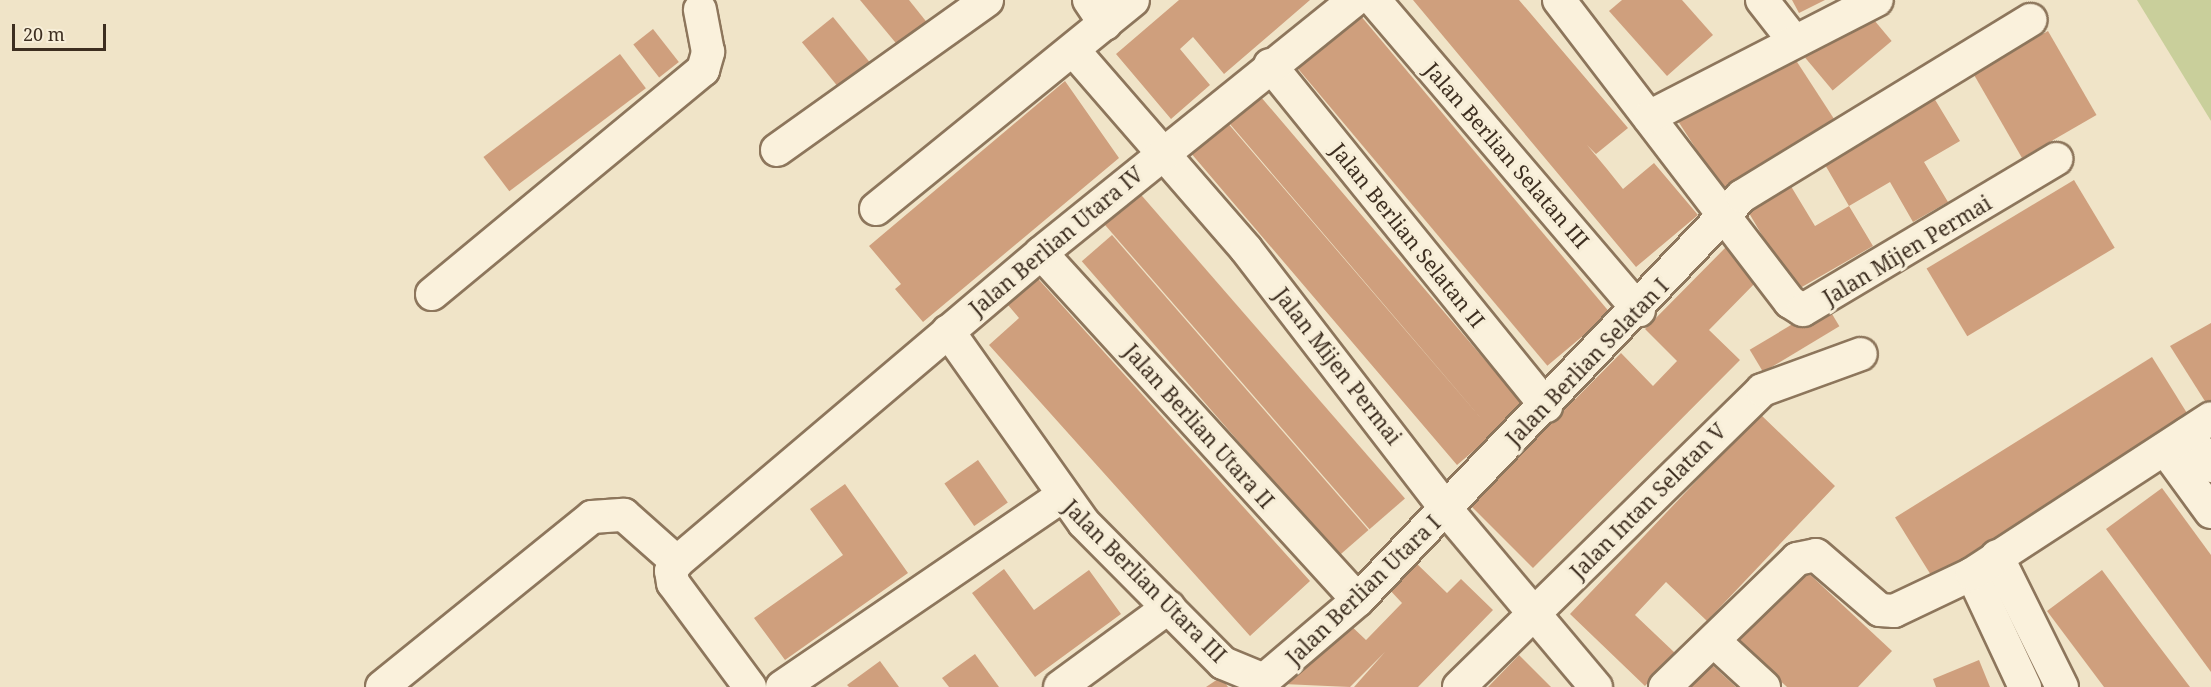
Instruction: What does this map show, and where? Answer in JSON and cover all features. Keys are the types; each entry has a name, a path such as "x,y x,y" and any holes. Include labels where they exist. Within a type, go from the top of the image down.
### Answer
{"street":[{"path":"777,150 987,0"},
{"path":"876,209 1074,51 1097,12 1133,0"},
{"name":"Jalan Berlian Utara IV","path":"677,562 1041,253 1270,65 1354,0"},
{"name":"Jalan Berlian Selatan III","path":"1374,0 1639,310"},
{"name":"Jalan Mijen Permai","path":"1559,0 1726,213 1790,302 1806,310 2056,159"},
{"path":"1762,0 1794,41"},
{"path":"1649,117 1877,0"},
{"path":"432,294 703,70 708,52 703,3"},
{"path":"1726,213 1742,196 2030,20"},
{"name":"Jalan Mijen Permai","path":"1074,51 1164,152 1322,342 1446,508 1596,687"},
{"name":"Jalan Berlian Selatan II","path":"1270,65 1546,406"},
{"name":"Jalan Berlian Selatan I","path":"1446,508 1639,310 1726,213"},
{"name":"Jalan Berlian Utara II","path":"1041,253 1358,600"},
{"name":"Jalan Berlian Utara III","path":"948,331 1062,496 1223,663 1244,676 1264,680 1280,671"},
{"name":"Jalan Intan Selatan V","path":"1459,687 1762,390 1861,354"},
{"path":"2188,434 2211,466"},
{"path":"2188,434 2211,512"},
{"path":"1665,687 1714,641 1771,578 1807,555 1824,560 1880,610 1894,611 1971,574 2188,434"},
{"path":"782,687 1062,496"},
{"name":"Jalan Berlian Utara I","path":"1280,671 1358,600 1446,508"},
{"path":"382,687 592,517 612,512 636,521 677,562 673,583 750,687"},
{"path":"1997,556 2062,687"},
{"path":"1971,574 2025,687"},
{"path":"1060,687 1169,607"},
{"path":"1714,641 1764,687"}],"green space":[{"path":"2137,0 2211,0 2211,121"}],"building":[{"path":"860,0 909,0 929,25 900,48"},
{"path":"1179,0 1310,0 1224,74 1193,37 1180,49 1210,85 1171,119 1116,54"},
{"path":"1413,0 1519,0 1628,128 1596,154 1587,145 1623,189 1654,163 1698,215 1636,267"},
{"path":"1622,0 1682,0 1713,35 1667,76 1609,11"},
{"path":"1792,0 1825,0 1799,13"},
{"path":"1864,8 1892,41 1833,90 1805,57"},
{"path":"1355,9 1610,313 1547,366 1292,62"},
{"path":"833,17 875,69 844,94 802,42"},
{"path":"653,29 679,62 659,77 633,44"},
{"path":"2048,31 2096,115 2022,158 1974,74"},
{"path":"1788,48 1834,119 1724,191 1677,120"},
{"path":"620,54 646,88 509,191 483,157"},
{"path":"1065,81 1119,158 923,322 895,289 901,284 869,246"},
{"path":"1255,90 1525,407 1457,465 1190,152 1226,121 1485,423 1224,117"},
{"path":"1934,98 1960,141 1924,162 1948,202 1913,222 1890,182 1849,206 1824,163"},
{"path":"2074,180 2115,248 1967,336 1927,269"},
{"path":"1789,183 1815,226 1849,206 1873,246 1795,291 1746,208"},
{"path":"1136,189 1405,498 1370,529 1101,220"},
{"path":"1112,235 1369,530 1338,556 1082,261"},
{"path":"1730,243 1762,276 1709,330 1740,360 1533,568 1470,505 1621,353 1653,386 1677,361 1645,329"},
{"path":"1032,272 1310,581 1250,636 989,345 1019,318 1002,298"},
{"path":"1826,304 1839,326 1763,372 1750,350"},
{"path":"2211,323 2211,404 2208,406 2170,346"},
{"path":"2152,357 2190,417 1933,578 1895,518"},
{"path":"1760,414 1835,486 1707,621 1666,582 1635,615 1675,653 1645,686 1570,614"},
{"path":"978,460 1008,503 974,526 944,484"},
{"path":"845,484 908,573 785,660 754,618 843,555 810,509"},
{"path":"2162,488 2211,555 2211,672 2106,529"},
{"path":"1413,560 1447,593 1461,579 1493,610 1418,687 1354,687 1385,652 1350,687 1283,684 1346,621 1366,640 1402,603 1387,587"},
{"path":"1004,569 1034,610 1089,570 1121,614 1035,677 972,593"},
{"path":"1805,570 1892,651 1858,687 1787,687 1738,642"},
{"path":"2102,570 2190,687 2104,687 2047,611"},
{"path":"975,654 999,687 949,687 942,678"},
{"path":"1519,655 1551,687 1488,687"},
{"path":"1979,660 1990,687 1936,687 1933,679"},
{"path":"880,661 899,687 849,687 847,685"},
{"path":"1711,664 1736,687 1689,687"},
{"path":"1221,677 1228,687 1206,687"}]}
